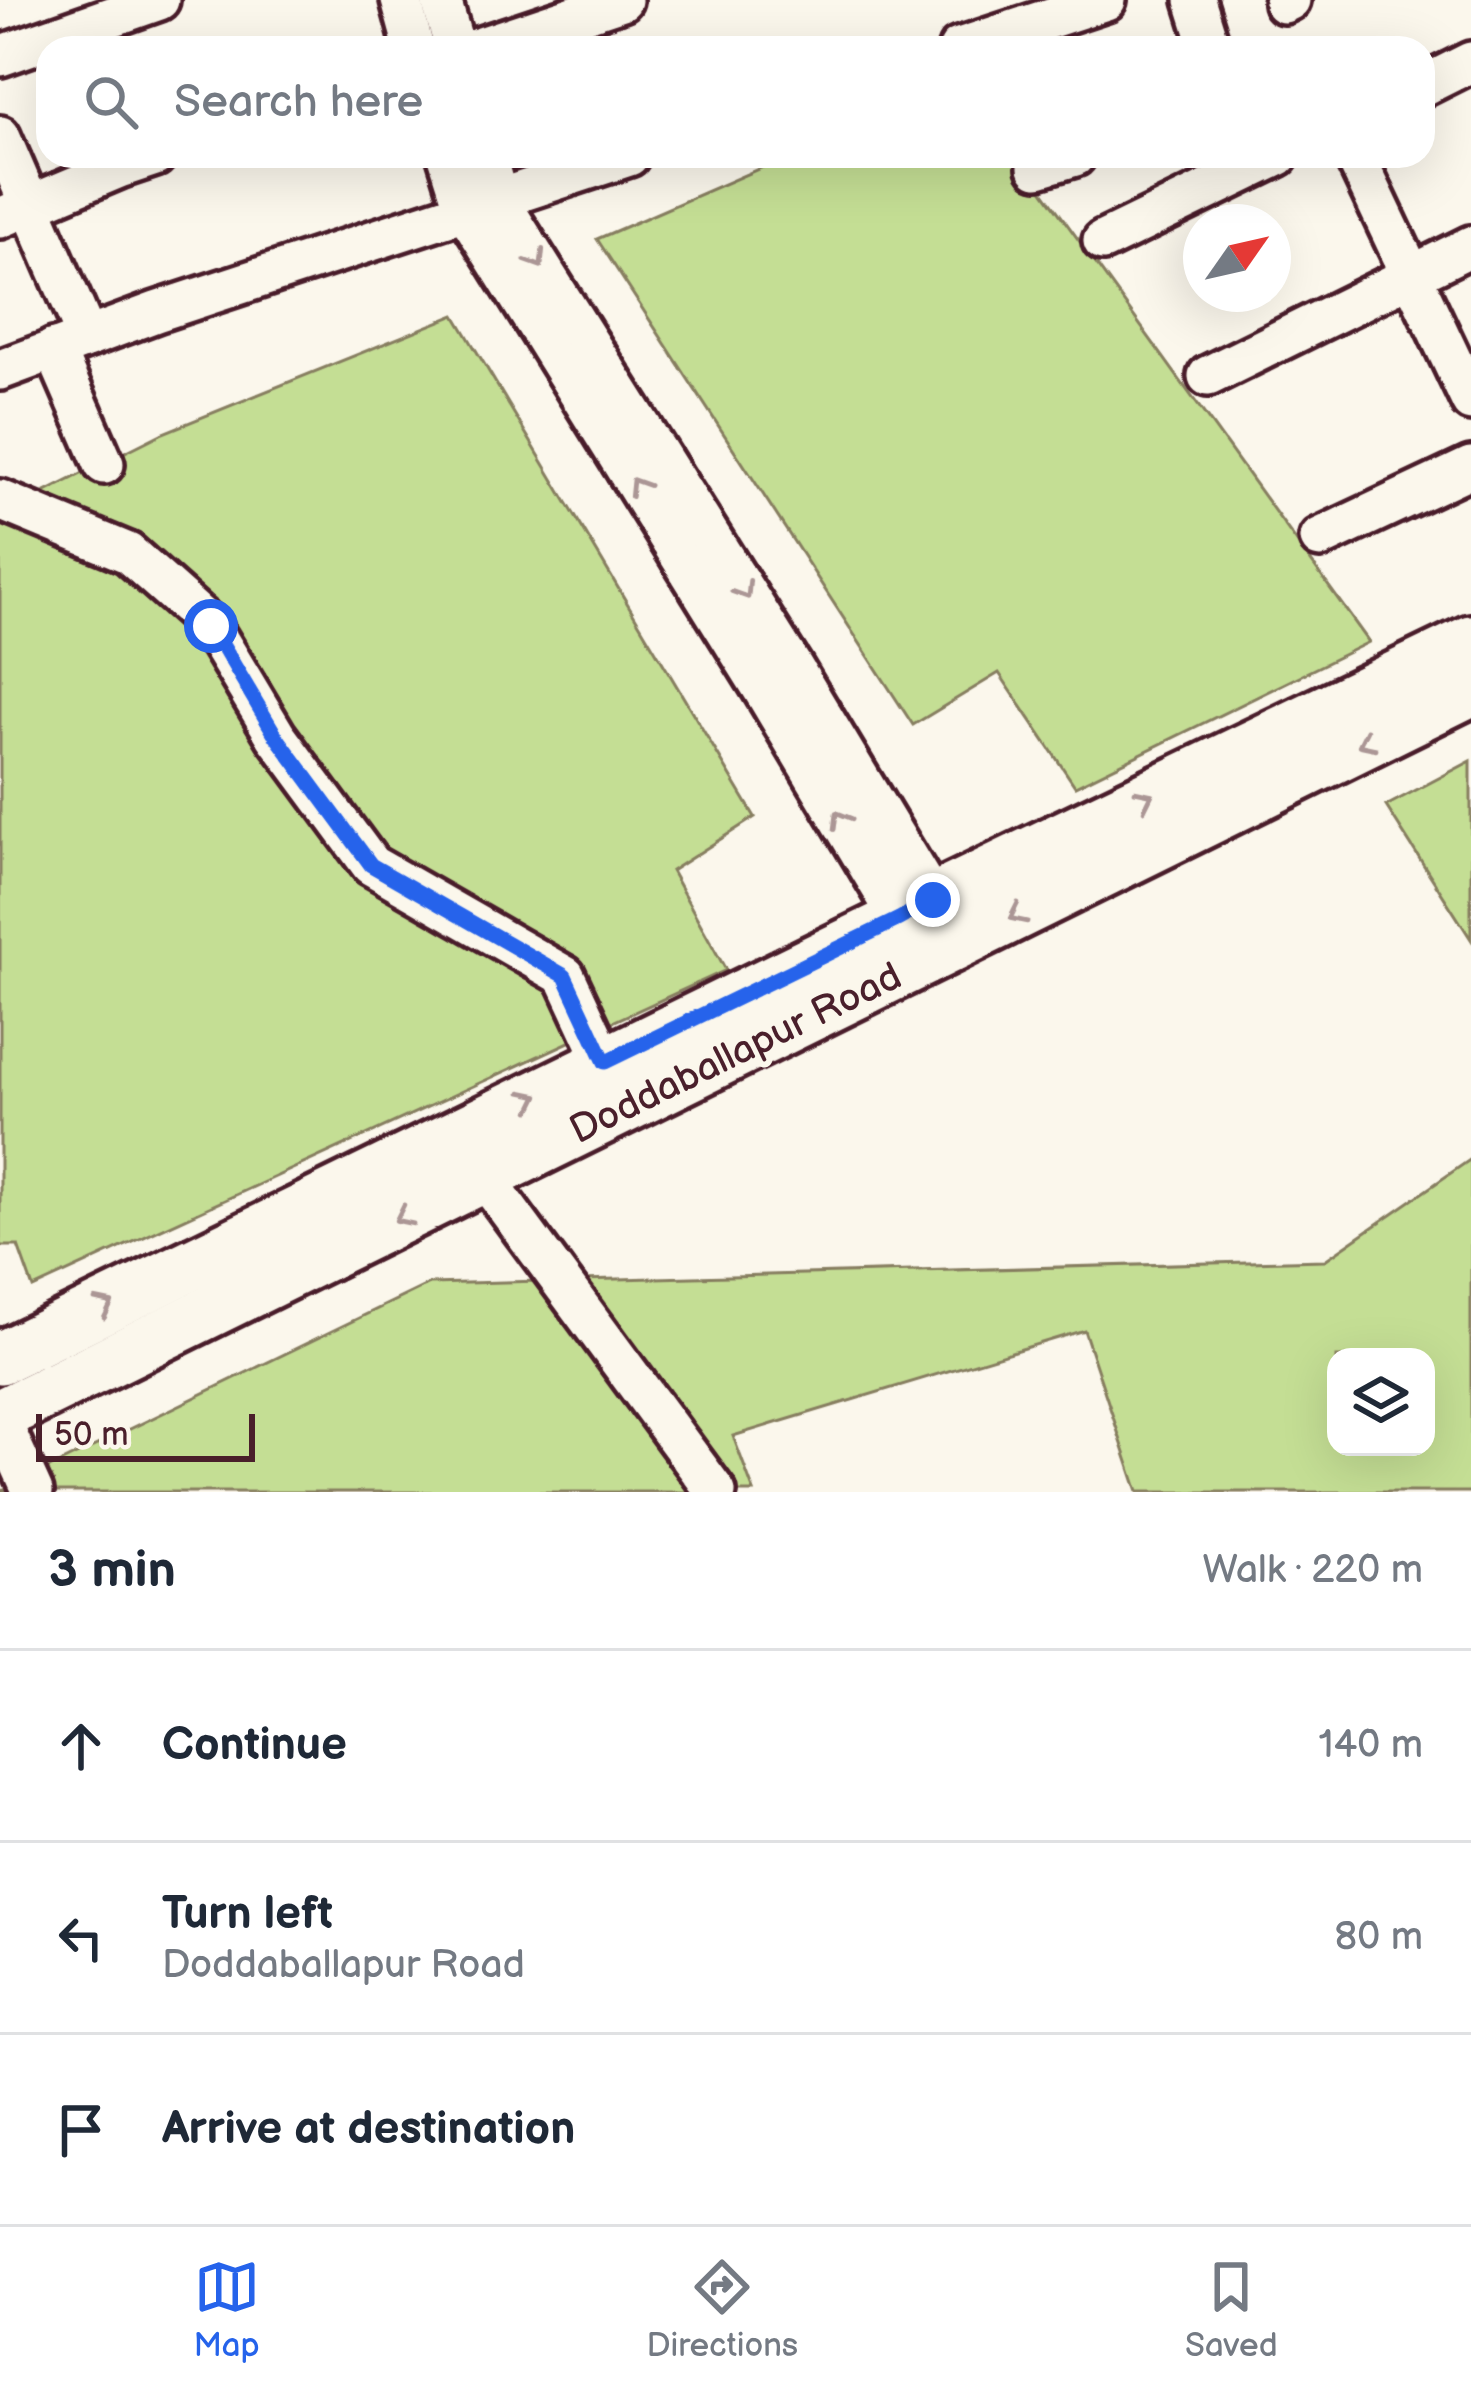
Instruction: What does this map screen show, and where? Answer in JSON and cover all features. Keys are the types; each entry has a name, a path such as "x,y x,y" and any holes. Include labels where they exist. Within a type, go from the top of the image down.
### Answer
{"main road":[{"name":"Doddaballapur Road","path":"0,1358 1471,641"},
{"name":"Doddaballapur Road","path":"0,1417 1471,690"}],"street":[{"path":"57,36 159,0"},
{"path":"401,0 411,36"},
{"path":"441,0 452,36"},
{"path":"514,36 622,0"},
{"path":"996,36 1106,0"},
{"path":"1195,0 1206,36"},
{"path":"0,56 36,43"},
{"path":"1435,80 1471,62"},
{"path":"0,136 15,212 70,343 104,464"},
{"path":"15,212 119,168"},
{"path":"456,168 482,204 762,688 916,910"},
{"path":"482,204 485,168"},
{"path":"0,370 178,304 592,168"},
{"path":"1103,241 1253,168"},
{"path":"1361,168 1471,400"},
{"path":"1208,376 1471,246"},
{"path":"1320,538 1471,466"},
{"path":"0,500 128,553 211,626 276,736 371,865 565,976 605,1062"},
{"path":"484,1177 716,1492"},
{"path":"0,1417 33,1492"}],"green space":[{"path":"760,168 1027,168 1369,642 1075,786 999,673 913,725 597,239"},
{"path":"455,315 755,817 671,871 726,970 33,1288 18,1246 0,1246 0,515 163,433"},
{"path":"1471,761 1471,939 1386,806"},
{"path":"1471,1159 1471,1492 1138,1492 1084,1330 733,1436 754,1492 0,1492 429,1284 1325,1260"}],"route":[{"path":"211,626 276,736 371,865 565,976 605,1062 933,900"}]}
